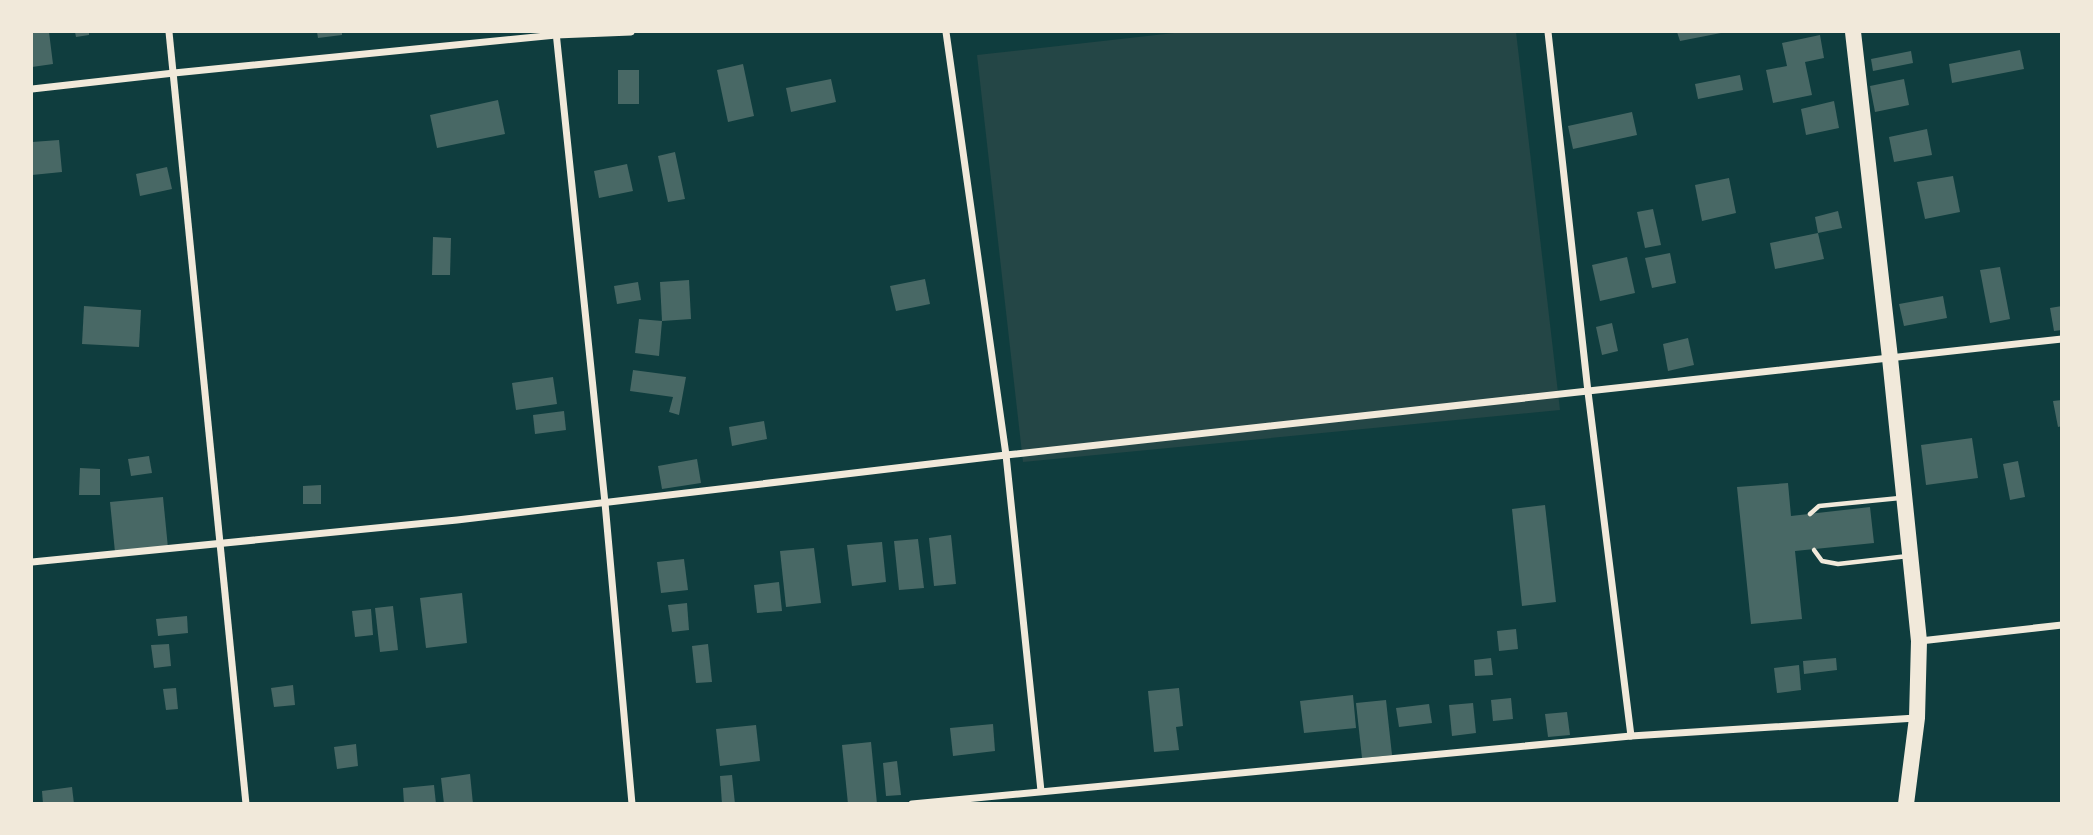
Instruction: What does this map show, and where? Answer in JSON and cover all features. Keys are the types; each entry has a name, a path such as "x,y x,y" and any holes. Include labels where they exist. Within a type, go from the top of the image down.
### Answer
{"highway":[{"path":"1853,32 1891,358 1919,641 1917,718 1906,803"}],"street":[{"path":"169,32 246,803"},
{"path":"32,89 556,33 631,32"},
{"path":"946,32 1006,455 1041,791"},
{"path":"1548,32 1588,392 1632,736"},
{"path":"556,33 605,503 632,803"},
{"path":"32,562 457,520 1006,455 2062,339"},
{"path":"1919,641 2062,625"},
{"path":"912,803 972,800 1041,791 1632,736 1917,718"}],"lane":[{"path":"1810,514 1819,506 1905,497"},
{"path":"1814,550 1822,561 1838,564 1911,556"}],"shaded area":[{"path":"1183,32 1516,32 1560,410 1023,462 977,55"}],"building":[{"path":"49,32 53,64 32,67 32,33"},
{"path":"75,32 89,32 89,35 76,37"},
{"path":"317,32 342,32 342,35 318,38"},
{"path":"1677,32 1721,32 1721,33 1680,41"},
{"path":"1820,35 1824,58 1805,62 1812,95 1773,103 1766,70 1787,66 1782,43"},
{"path":"2020,50 2024,69 1952,83 1949,64"},
{"path":"1911,51 1913,63 1873,71 1871,59"},
{"path":"743,64 754,116 728,122 717,70"},
{"path":"618,70 639,70 639,104 618,104"},
{"path":"1740,75 1743,90 1698,99 1695,84"},
{"path":"831,79 836,102 791,112 786,88"},
{"path":"1904,79 1909,105 1875,112 1870,86"},
{"path":"498,100 505,134 437,148 430,115"},
{"path":"1834,101 1839,128 1806,135 1801,109"},
{"path":"1632,112 1637,135 1573,149 1568,126"},
{"path":"1927,129 1932,155 1894,162 1889,137"},
{"path":"59,140 62,172 32,175 32,142"},
{"path":"675,152 685,199 668,202 658,156"},
{"path":"627,164 633,191 599,198 594,171"},
{"path":"167,167 172,189 140,196 136,174"},
{"path":"1953,176 1960,212 1925,219 1917,182"},
{"path":"1729,178 1736,213 1702,221 1695,185"},
{"path":"1653,209 1661,245 1645,248 1637,212"},
{"path":"1838,211 1842,228 1818,233 1815,217"},
{"path":"1818,233 1824,259 1775,269 1770,243"},
{"path":"433,237 451,238 450,275 432,275"},
{"path":"1670,253 1676,283 1652,288 1645,258"},
{"path":"1627,257 1635,293 1600,301 1592,265"},
{"path":"2000,267 2010,319 1990,323 1980,270"},
{"path":"925,279 930,304 896,311 890,286"},
{"path":"689,280 691,319 662,321 660,282"},
{"path":"638,282 641,300 617,304 614,286"},
{"path":"1943,296 1947,318 1904,326 1899,304"},
{"path":"84,306 141,310 139,347 82,344"},
{"path":"2062,306 2062,330 2054,331 2050,308"},
{"path":"639,319 662,321 659,356 635,353"},
{"path":"1612,323 1618,351 1602,355 1596,327"},
{"path":"1688,338 1694,365 1668,371 1663,344"},
{"path":"633,370 686,377 679,415 669,412 673,397 630,391"},
{"path":"553,377 557,404 516,410 512,383"},
{"path":"2062,400 2062,426 2058,427 2053,401"},
{"path":"564,411 566,430 535,434 533,415"},
{"path":"764,421 767,439 732,446 729,427"},
{"path":"1972,438 1978,478 1926,485 1921,445"},
{"path":"149,456 152,473 131,476 128,459"},
{"path":"697,459 701,483 662,489 658,466"},
{"path":"2018,461 2025,497 2010,500 2003,464"},
{"path":"80,468 100,469 100,495 79,495"},
{"path":"1788,483 1791,516 1870,507 1874,543 1795,551 1802,619 1751,624 1737,487"},
{"path":"321,485 321,504 303,504 303,486"},
{"path":"163,497 168,548 115,552 110,502"},
{"path":"1545,505 1556,602 1522,606 1512,509"},
{"path":"951,535 956,584 934,586 929,538"},
{"path":"918,539 924,588 899,590 894,541"},
{"path":"882,542 886,582 852,586 847,545"},
{"path":"814,548 821,603 786,607 780,551"},
{"path":"684,559 688,590 661,593 657,562"},
{"path":"779,582 782,611 757,613 754,585"},
{"path":"462,593 467,643 426,648 420,598"},
{"path":"687,603 689,630 672,632 668,605"},
{"path":"393,606 398,650 380,652 375,608"},
{"path":"371,609 373,635 355,637 352,611"},
{"path":"187,616 188,633 158,636 156,619"},
{"path":"1516,629 1518,649 1499,651 1497,631"},
{"path":"169,644 171,666 154,668 151,645"},
{"path":"708,644 712,682 696,683 692,646"},
{"path":"1491,658 1493,675 1475,676 1474,660"},
{"path":"1836,658 1837,670 1804,674 1803,661"},
{"path":"1799,665 1801,690 1777,693 1774,668"},
{"path":"293,685 295,705 274,707 271,688"},
{"path":"176,688 178,709 166,710 163,689"},
{"path":"1179,688 1183,726 1176,727 1179,750 1154,752 1148,691"},
{"path":"1353,695 1356,728 1304,733 1300,701"},
{"path":"1511,698 1513,719 1493,721 1491,700"},
{"path":"1386,700 1392,755 1362,758 1356,703"},
{"path":"1473,703 1476,733 1452,736 1449,705"},
{"path":"1429,704 1432,723 1399,727 1396,708"},
{"path":"1567,712 1570,735 1548,737 1545,714"},
{"path":"993,724 995,751 953,756 950,728"},
{"path":"756,725 760,761 720,766 716,729"},
{"path":"871,742 877,804 848,804 842,745"},
{"path":"356,744 358,766 337,769 334,747"},
{"path":"897,761 901,795 886,796 883,763"},
{"path":"470,774 473,804 444,804 441,778"},
{"path":"732,775 735,804 722,804 720,776"},
{"path":"434,785 436,804 404,804 403,788"},
{"path":"72,787 74,804 43,804 42,791"}]}
